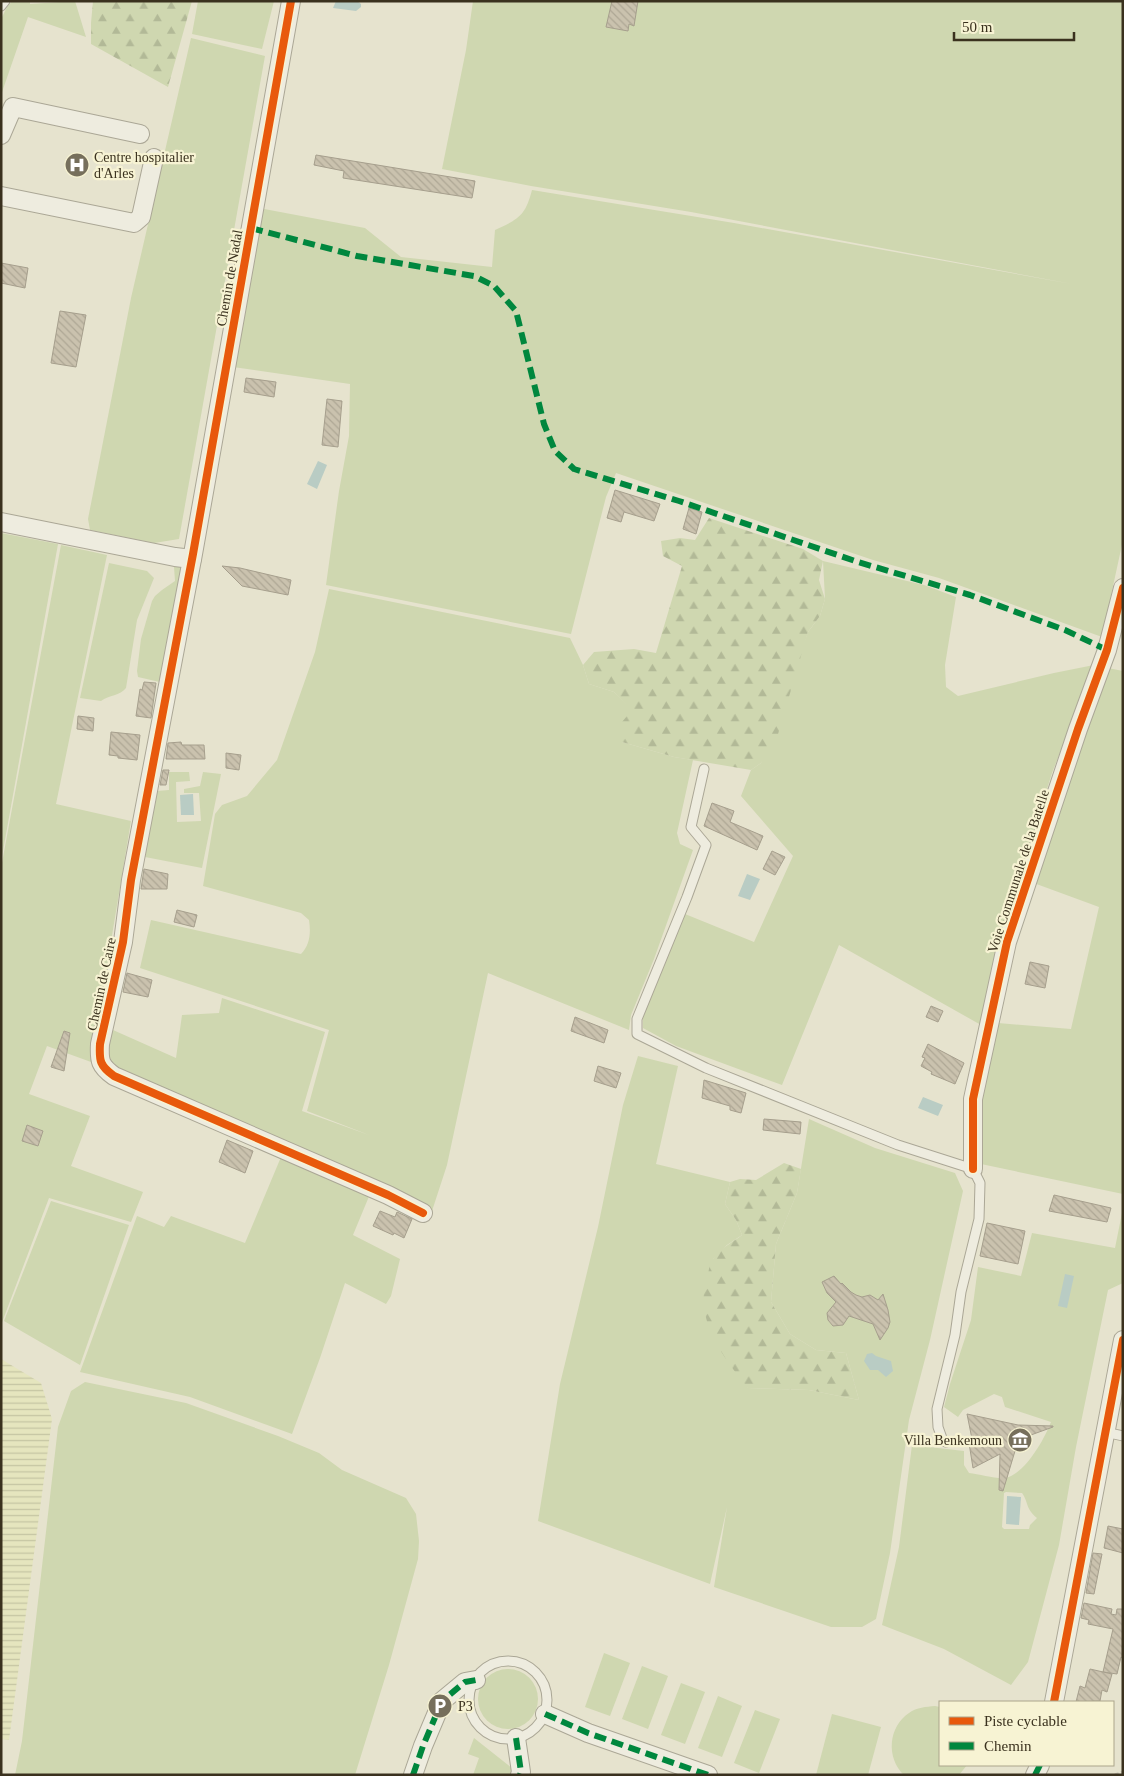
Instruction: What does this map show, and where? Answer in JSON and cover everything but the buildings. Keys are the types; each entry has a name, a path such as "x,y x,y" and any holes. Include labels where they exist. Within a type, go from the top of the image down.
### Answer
{"street":[{"name":"Chemin de Nadal","path":"192,560 291,1"},
{"path":"1,136 13,107 140,134"},
{"path":"1,196 134,223 141,217 154,158"},
{"path":"1,522 192,560"},
{"name":"Chemin de Caire","path":"192,560 131,880 123,942 99,1056 104,1068 114,1076 388,1195 422,1213"},
{"name":"Voie Communale de la Batelle","path":"973,1169 973,1100 1007,942 1072,746 1107,650 1123,588"},
{"path":"1054,1701 1123,1340"},
{"path":"413,1775 442,1701 465,1682 476,1680"},
{"path":"545,1714 588,1733 708,1775"},
{"path":"516,1738 520,1775"}],"lane":[{"path":"1,6 5,1"},
{"path":"704,769 690,827 706,845 687,897 637,1019 637,1034 706,1068 898,1145 973,1169 980,1183 979,1219 961,1292 956,1335 936,1409 938,1426 943,1441 946,1442"},
{"path":"1105,1432 1123,1436"},
{"path":"499,1662 518,1662 533,1669 544,1683 548,1702 545,1714 537,1727 526,1735 516,1738 502,1738 492,1735 481,1728 470,1708 470,1694 472,1685 476,1680 483,1670 499,1662"}],"path":[{"path":"1115,1775 1123,1772"}],"green space":[{"path":"12,1 30,1 30,4 75,1 86,37 28,17 1,95 1,19"},
{"path":"93,1 192,1 168,87 91,44"},
{"path":"198,1 274,1 262,49 192,34"},
{"path":"473,1 1123,1 1123,540 1102,637 939,578 873,560 616,473 606,497 571,634 326,585 349,436 350,384 233,367 259,208 365,228 401,257 492,267 495,230 520,216 532,190 734,223 1072,284 691,212 531,186 442,169 466,50"},
{"path":"191,38 265,56 179,539 154,543 90,530 88,519 131,298"},
{"path":"709,518 803,549 823,561 819,580 825,599 820,616 808,632 776,741 761,763 751,770 674,757 622,742 622,722 632,710 614,692 589,684 583,665 594,652 634,649 656,653 682,566 663,556 661,541 680,538 695,540"},
{"path":"1,533 58,544 1,862"},
{"path":"61,545 107,555 56,804 131,821 91,1062 47,1046 29,1094 90,1116 71,1166 143,1192 131,1222 49,1198 1,1325 1,868"},
{"path":"823,561 924,585 956,597 945,665 946,687 958,696 1094,665 1052,773 1022,868 998,946 981,1025 839,945 782,1085 676,1046 643,1028 643,1013 685,914 754,942 793,856 741,796 751,770 761,763 808,632 820,616 825,599"},
{"path":"109,563 147,571 154,578 137,620 126,688 121,693 101,701 80,698"},
{"path":"178,563 188,564 164,683 138,677 141,639 152,601 155,596 175,581 174,567"},
{"path":"329,589 570,638 583,665 589,684 614,692 633,710 622,742 674,757 693,760 677,833 680,844 693,850 654,959 631,1015 629,1030 488,973 447,1165 432,1211 110,1067 108,1057 107,1042 113,1030 176,1058 182,1015 219,1013 222,998 325,1032 302,1111 369,1135 307,1111 329,1030 140,968 151,920 301,954 308,943 310,934 309,920 301,913 203,886 215,814 222,805 247,796 277,760 315,652"},
{"path":"1108,668 1123,671 1123,1194 981,1164 977,1121 993,1038 998,1023 1071,1029 1099,907 1031,882"},
{"path":"169,772 189,772 190,781 176,782 177,822 201,821 199,793 184,793 184,789 200,786 203,772 221,774 202,868 145,857 157,791 169,790"},
{"path":"638,1056 678,1066 656,1164 730,1182 725,1204 736,1220 742,1235 727,1245 713,1259 748,1388 809,1390 859,1400 846,1353 816,1350 790,1334 771,1302 776,1244 797,1193 809,1119 875,1148 955,1173 963,1191 930,1340 909,1420 890,1553 876,1619 862,1627 831,1627 714,1587 727,1507 710,1584 538,1521 560,1384 598,1227 623,1105"},
{"path":"281,1157 370,1194 353,1235 400,1259 391,1296 386,1304 345,1283 292,1434 190,1397 80,1372 137,1216 164,1227 171,1216 245,1243"},
{"path":"784,1163 801,1169 797,1193 776,1244 771,1302 790,1334 816,1350 846,1353 859,1400 809,1390 748,1388 720,1349 707,1321 704,1290 711,1262 719,1252 742,1235 736,1220 725,1204 730,1182 740,1179 756,1180"},
{"path":"51,1201 129,1225 80,1365 4,1321"},
{"path":"1123,1208 1123,1283 1108,1290 1076,1447 1059,1545 1028,1662 1011,1685 944,1649 882,1625 899,1547 912,1445 964,1451 964,1465 969,1473 1005,1478 1020,1470 1039,1447 1051,1422 1005,1407 1002,1397 994,1394 963,1410 958,1417 944,1407 971,1320 978,1267 1021,1276 1032,1233 1115,1248","holes":["1004,1493 1022,1493 1029,1508 1037,1518 1030,1525 1029,1529 1004,1529 1002,1527"]},
{"path":"1,1359 41,1383 52,1419 9,1740 1,1739"},
{"path":"85,1382 186,1403 278,1436 319,1453 342,1470 406,1498 416,1514 419,1541 418,1559 389,1665 355,1775 15,1775 22,1741 58,1427 71,1391"},
{"path":"604,1653 630,1663 610,1716 585,1707"},
{"path":"642,1666 668,1676 648,1729 622,1719"},
{"path":"502,1669 514,1669 525,1674 533,1682 538,1693 536,1711 525,1724 514,1729 502,1729 491,1724 483,1716 478,1705 478,1693 483,1682 491,1674"},
{"path":"681,1683 705,1692 685,1744 661,1735"},
{"path":"718,1696 742,1706 722,1757 698,1748"},
{"path":"939,1707 939,1766 966,1766 959,1775 904,1775 898,1768 892,1752 893,1734 902,1719 912,1711"},
{"path":"755,1710 780,1719 759,1773 734,1763"},
{"path":"832,1714 881,1727 868,1775 816,1775"},
{"path":"474,1738 513,1769 511,1775 473,1775 479,1758 468,1754"}],"shaded area":[{"path":"336,1 357,1 361,4 361,7 356,11 333,8"},
{"path":"318,461 327,465 317,489 307,484"},
{"path":"193,794 194,815 181,815 180,795"},
{"path":"747,874 760,879 750,900 738,896"},
{"path":"923,1097 943,1105 938,1116 918,1108"},
{"path":"1065,1274 1074,1276 1067,1308 1058,1306"},
{"path":"872,1353 891,1361 893,1371 886,1377 878,1370 870,1370 864,1361 867,1354"},
{"path":"1007,1496 1021,1497 1019,1525 1006,1524"}],"marked path":[{"path":"251,228 357,256 474,276 494,286 516,311 544,424 555,451 574,469 679,501 858,562 970,595 1065,630 1107,650"},
{"path":"413,1775 442,1701 465,1682 476,1680"},
{"path":"545,1714 588,1733 708,1775"},
{"path":"516,1738 520,1775"},
{"path":"1035,1775 1040,1766"}],"cycle path":[{"path":"291,1 193,554 131,880 123,942 100,1044 100,1055 101,1063 114,1076 388,1195 423,1213"},
{"path":"973,1169 973,1099 1007,942 1078,729 1107,650 1123,588"},
{"path":"1054,1701 1123,1340"}],"place":[{"name":"Centre hospitalier d'Arles","path":"77,165"},
{"name":"Villa Benkemoun","path":"1020,1440"},
{"name":"P3","path":"440,1706"}]}
